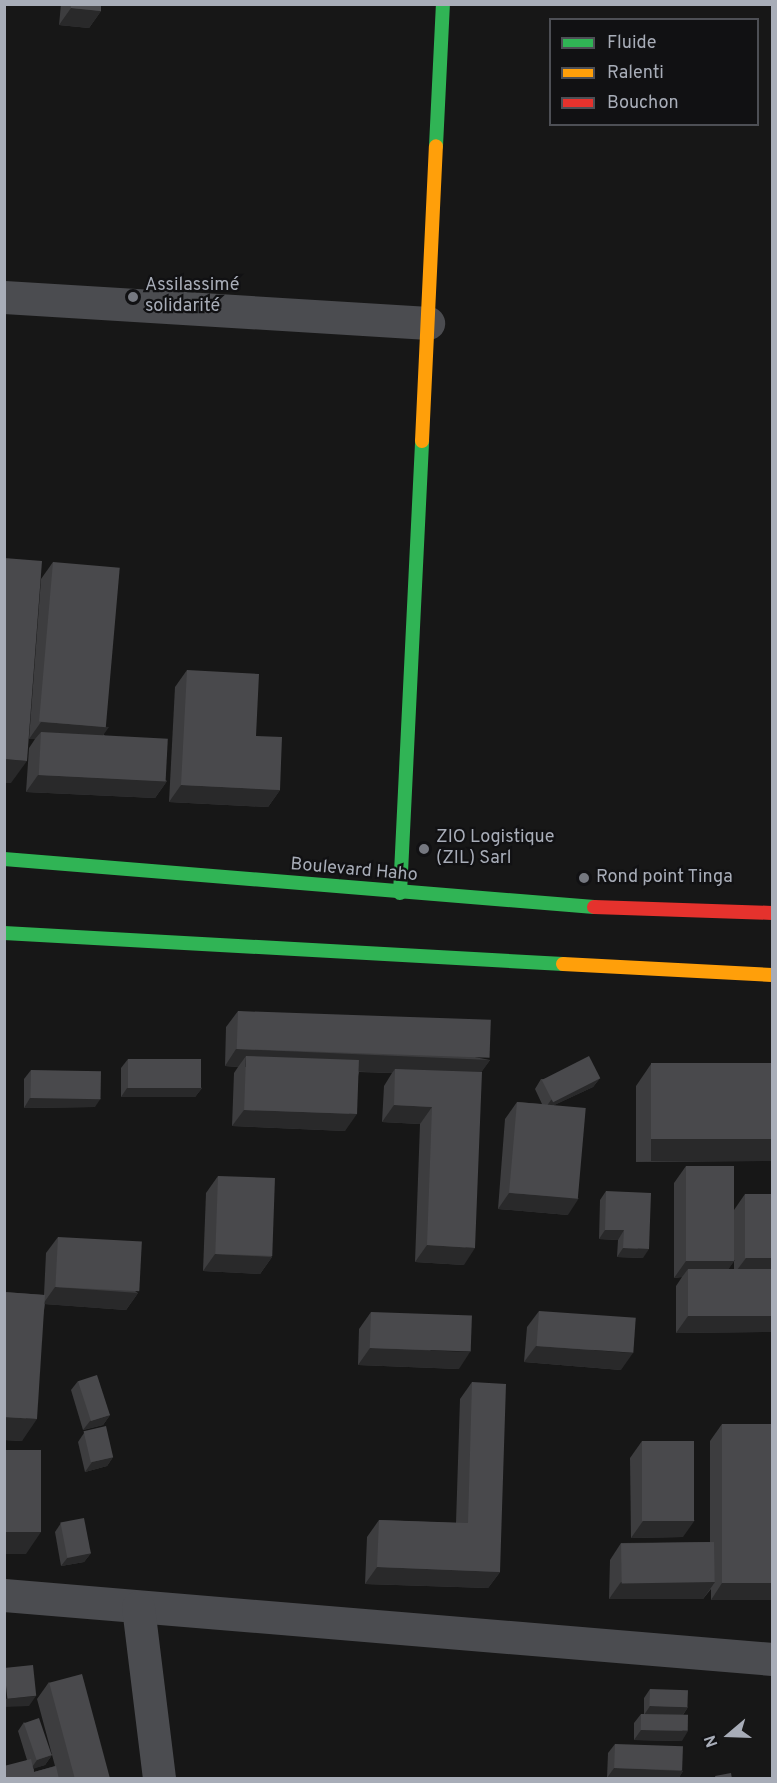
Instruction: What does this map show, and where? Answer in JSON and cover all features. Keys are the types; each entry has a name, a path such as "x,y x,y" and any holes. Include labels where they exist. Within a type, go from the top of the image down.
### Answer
{"main road":[{"path":"400,893 443,4"},
{"name":"Boulevard Haho","path":"4,859 400,893 772,913"},
{"path":"4,933 772,975"}],"street":[{"path":"4,297 428,323"},
{"path":"4,1595 772,1659"},
{"path":"138,1607 159,1779"}],"building":[{"path":"71,4 101,4 101,11 71,8"},
{"path":"4,558 42,561 27,761 4,759"},
{"path":"53,562 120,568 106,727 39,721"},
{"path":"187,670 259,674 256,736 282,737 280,790 181,785"},
{"path":"41,732 168,739 166,782 39,775"},
{"path":"238,1011 491,1020 490,1058 237,1049"},
{"path":"246,1056 359,1060 357,1114 244,1110"},
{"path":"589,1056 600,1078 553,1102 542,1080"},
{"path":"128,1059 201,1059 201,1088 128,1088"},
{"path":"651,1063 772,1063 772,1139 651,1139"},
{"path":"395,1069 482,1072 475,1248 427,1245 432,1107 394,1105"},
{"path":"31,1070 101,1071 101,1099 31,1098"},
{"path":"517,1102 586,1108 578,1199 509,1193"},
{"path":"686,1166 734,1166 734,1261 686,1261"},
{"path":"218,1176 275,1178 272,1256 215,1254"},
{"path":"606,1191 651,1193 649,1249 623,1248 624,1230 605,1230"},
{"path":"745,1194 772,1194 772,1258 745,1258"},
{"path":"58,1237 142,1241 139,1291 55,1287"},
{"path":"688,1269 772,1269 772,1316 688,1316"},
{"path":"4,1292 45,1295 37,1419 4,1417"},
{"path":"539,1311 636,1318 633,1353 537,1346"},
{"path":"371,1312 472,1316 471,1352 370,1348"},
{"path":"97,1375 110,1415 91,1421 78,1381"},
{"path":"472,1382 506,1384 500,1572 377,1567 379,1520 468,1523"},
{"path":"722,1424 772,1424 772,1583 722,1583"},
{"path":"106,1426 113,1457 91,1462 84,1431"},
{"path":"642,1441 694,1441 694,1521 642,1521"},
{"path":"4,1450 41,1450 41,1532 4,1532"},
{"path":"84,1518 91,1553 67,1558 60,1523"},
{"path":"714,1542 715,1582 622,1584 621,1544"},
{"path":"33,1665 36,1696 7,1699 4,1668"},
{"path":"82,1674 110,1778 75,1778 49,1683"},
{"path":"650,1689 688,1690 687,1707 649,1706"},
{"path":"641,1714 688,1715 688,1731 641,1730"},
{"path":"39,1718 52,1755 37,1760 24,1723"},
{"path":"615,1744 683,1746 682,1770 614,1768"},
{"path":"31,1759 34,1772 56,1766 59,1779 4,1779 4,1766"},
{"path":"731,1773 732,1779 716,1779 715,1776"}],"traffic: fast":[{"path":"436,146 443,4"},
{"path":"400,893 422,441"},
{"path":"4,859 594,907"},
{"path":"4,933 563,964"}],"traffic: slow":[{"path":"422,441 436,146"},
{"path":"563,964 772,975"}],"traffic: jam":[{"path":"594,907 772,913"}],"place":[{"name":"Assilassimé solidarité","path":"133,297"},
{"name":"ZIO Logistique (ZIL) Sarl","path":"424,849"},
{"name":"Rond point Tinga","path":"584,878"}]}
